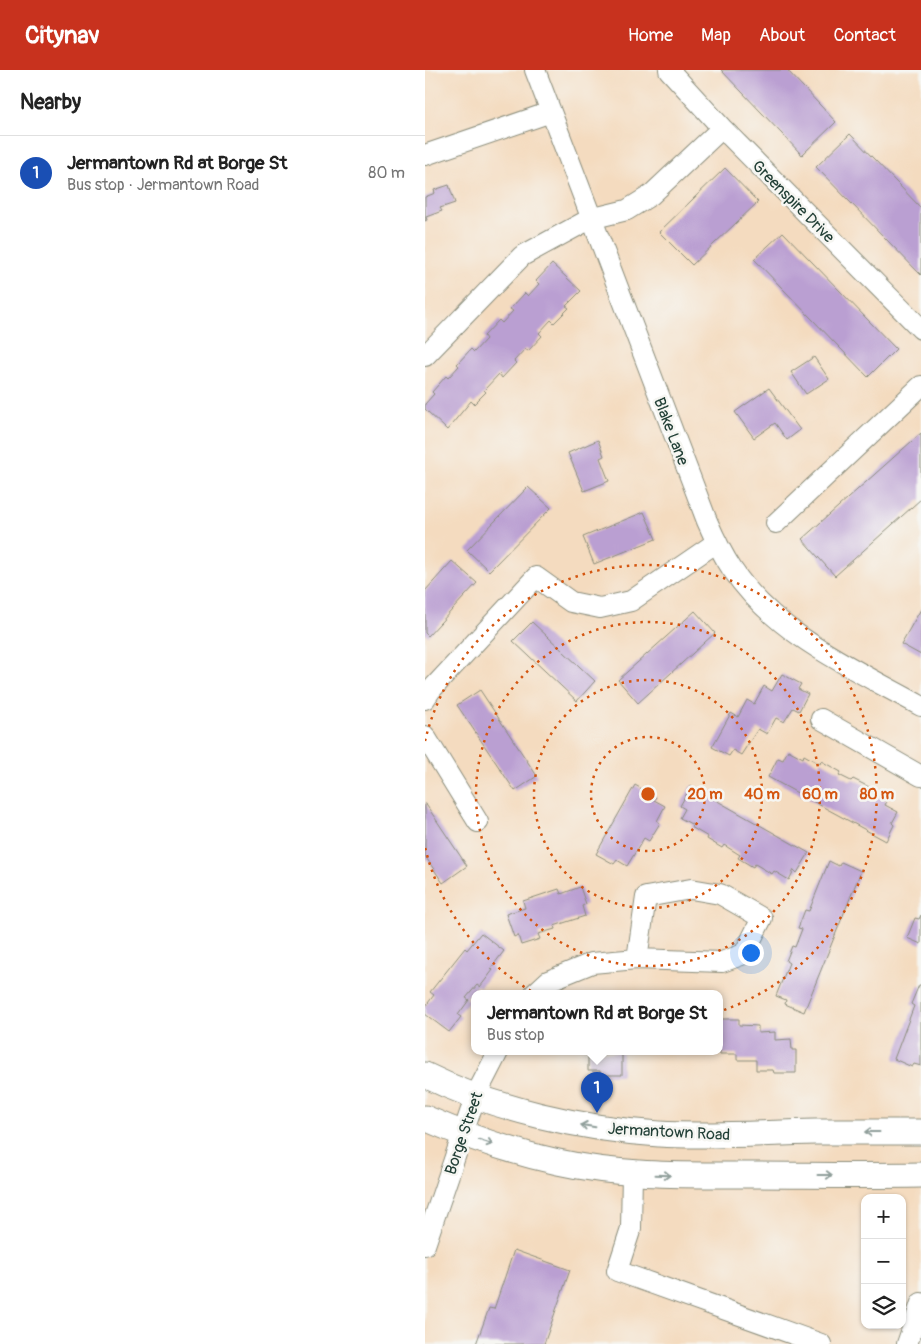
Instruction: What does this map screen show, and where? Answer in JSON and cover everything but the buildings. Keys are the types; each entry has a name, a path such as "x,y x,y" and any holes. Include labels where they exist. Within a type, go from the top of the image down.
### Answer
{"main road":[{"name":"Jermantown Road","path":"425,1075 476,1095 562,1121 615,1130 661,1134 741,1135 814,1132 921,1132"},
{"path":"425,1118 462,1134 512,1151 559,1162 632,1173 663,1175 921,1175"}],"street":[{"name":"Blake Lane","path":"535,70 590,219 707,521 731,568 763,606 789,629 817,648 921,706"},
{"name":"Greenspire Drive","path":"669,70 722,128 921,329"},
{"path":"425,155 551,112"},
{"path":"425,356 522,256 590,219 627,210 651,195 722,128"},
{"path":"776,523 921,386"},
{"path":"425,699 431,690 536,577 571,602 600,608 631,601 717,542"},
{"path":"821,719 921,776"},
{"path":"425,736 478,822"},
{"path":"538,990 548,981 592,963 637,959 722,962 743,954 762,918 720,894 691,889 646,897 637,959"},
{"name":"Borge Street","path":"425,1245 476,1095 496,1055"},
{"path":"632,1173 631,1228 617,1271 821,1344"},
{"path":"907,1344 921,1303"}],"place":[{"name":"Jermantown Rd at Borge St","path":"597,1113"}]}
